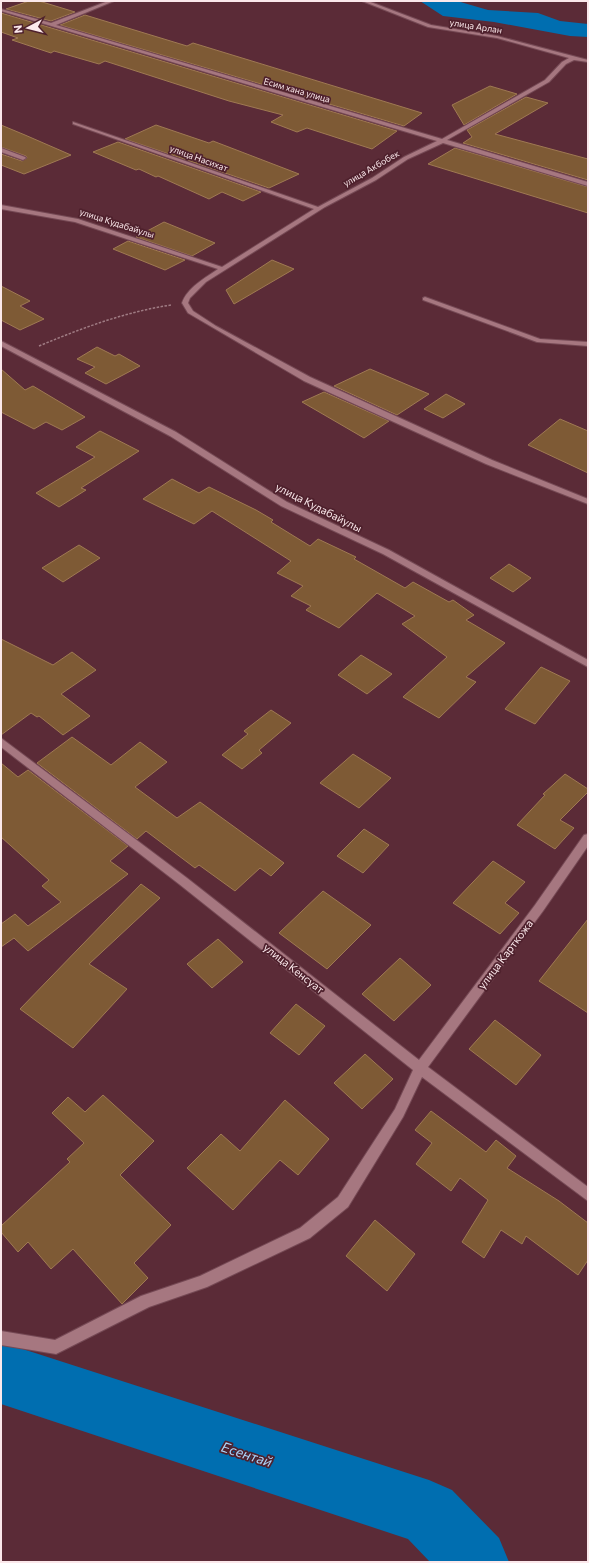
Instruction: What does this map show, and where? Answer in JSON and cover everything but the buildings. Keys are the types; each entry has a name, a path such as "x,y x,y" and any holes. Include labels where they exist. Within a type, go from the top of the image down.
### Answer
{"street":[{"path":"52,25 112,1"},
{"name":"улица Арлан","path":"364,1 430,26 497,37 573,58 588,60"},
{"name":"Есим хана улица","path":"1,10 588,184"},
{"name":"улица Акбобек","path":"185,303 187,297 204,281 318,209 374,179 406,158 442,141 547,81 564,63 573,58"},
{"name":"улица Насихат","path":"75,123 318,209"},
{"path":"1,150 23,158"},
{"name":"улица Кудабайулы","path":"1,207 76,220 223,269"},
{"path":"425,299 539,341 588,344"},
{"path":"185,303 190,312 307,379 482,459 588,502"},
{"name":"улица Кудабайулы","path":"1,342 173,434 284,504 386,552 588,664"},
{"name":"улица Кенсуат","path":"1,742 177,876 420,1068 588,1195"},
{"name":"улица Карткожа","path":"1,1338 56,1347 146,1301 202,1282 305,1233 342,1202 399,1113 420,1068 539,908 588,838"}],"path":[{"path":"22,354 91,323 158,306 185,303"}],"water":[{"path":"420,1 457,1 488,10 538,13 560,21 588,24 588,37 570,36 494,22 443,16"}],"waterway":[{"name":"Есентай","path":"1,1373 429,1513 475,1562"}]}
